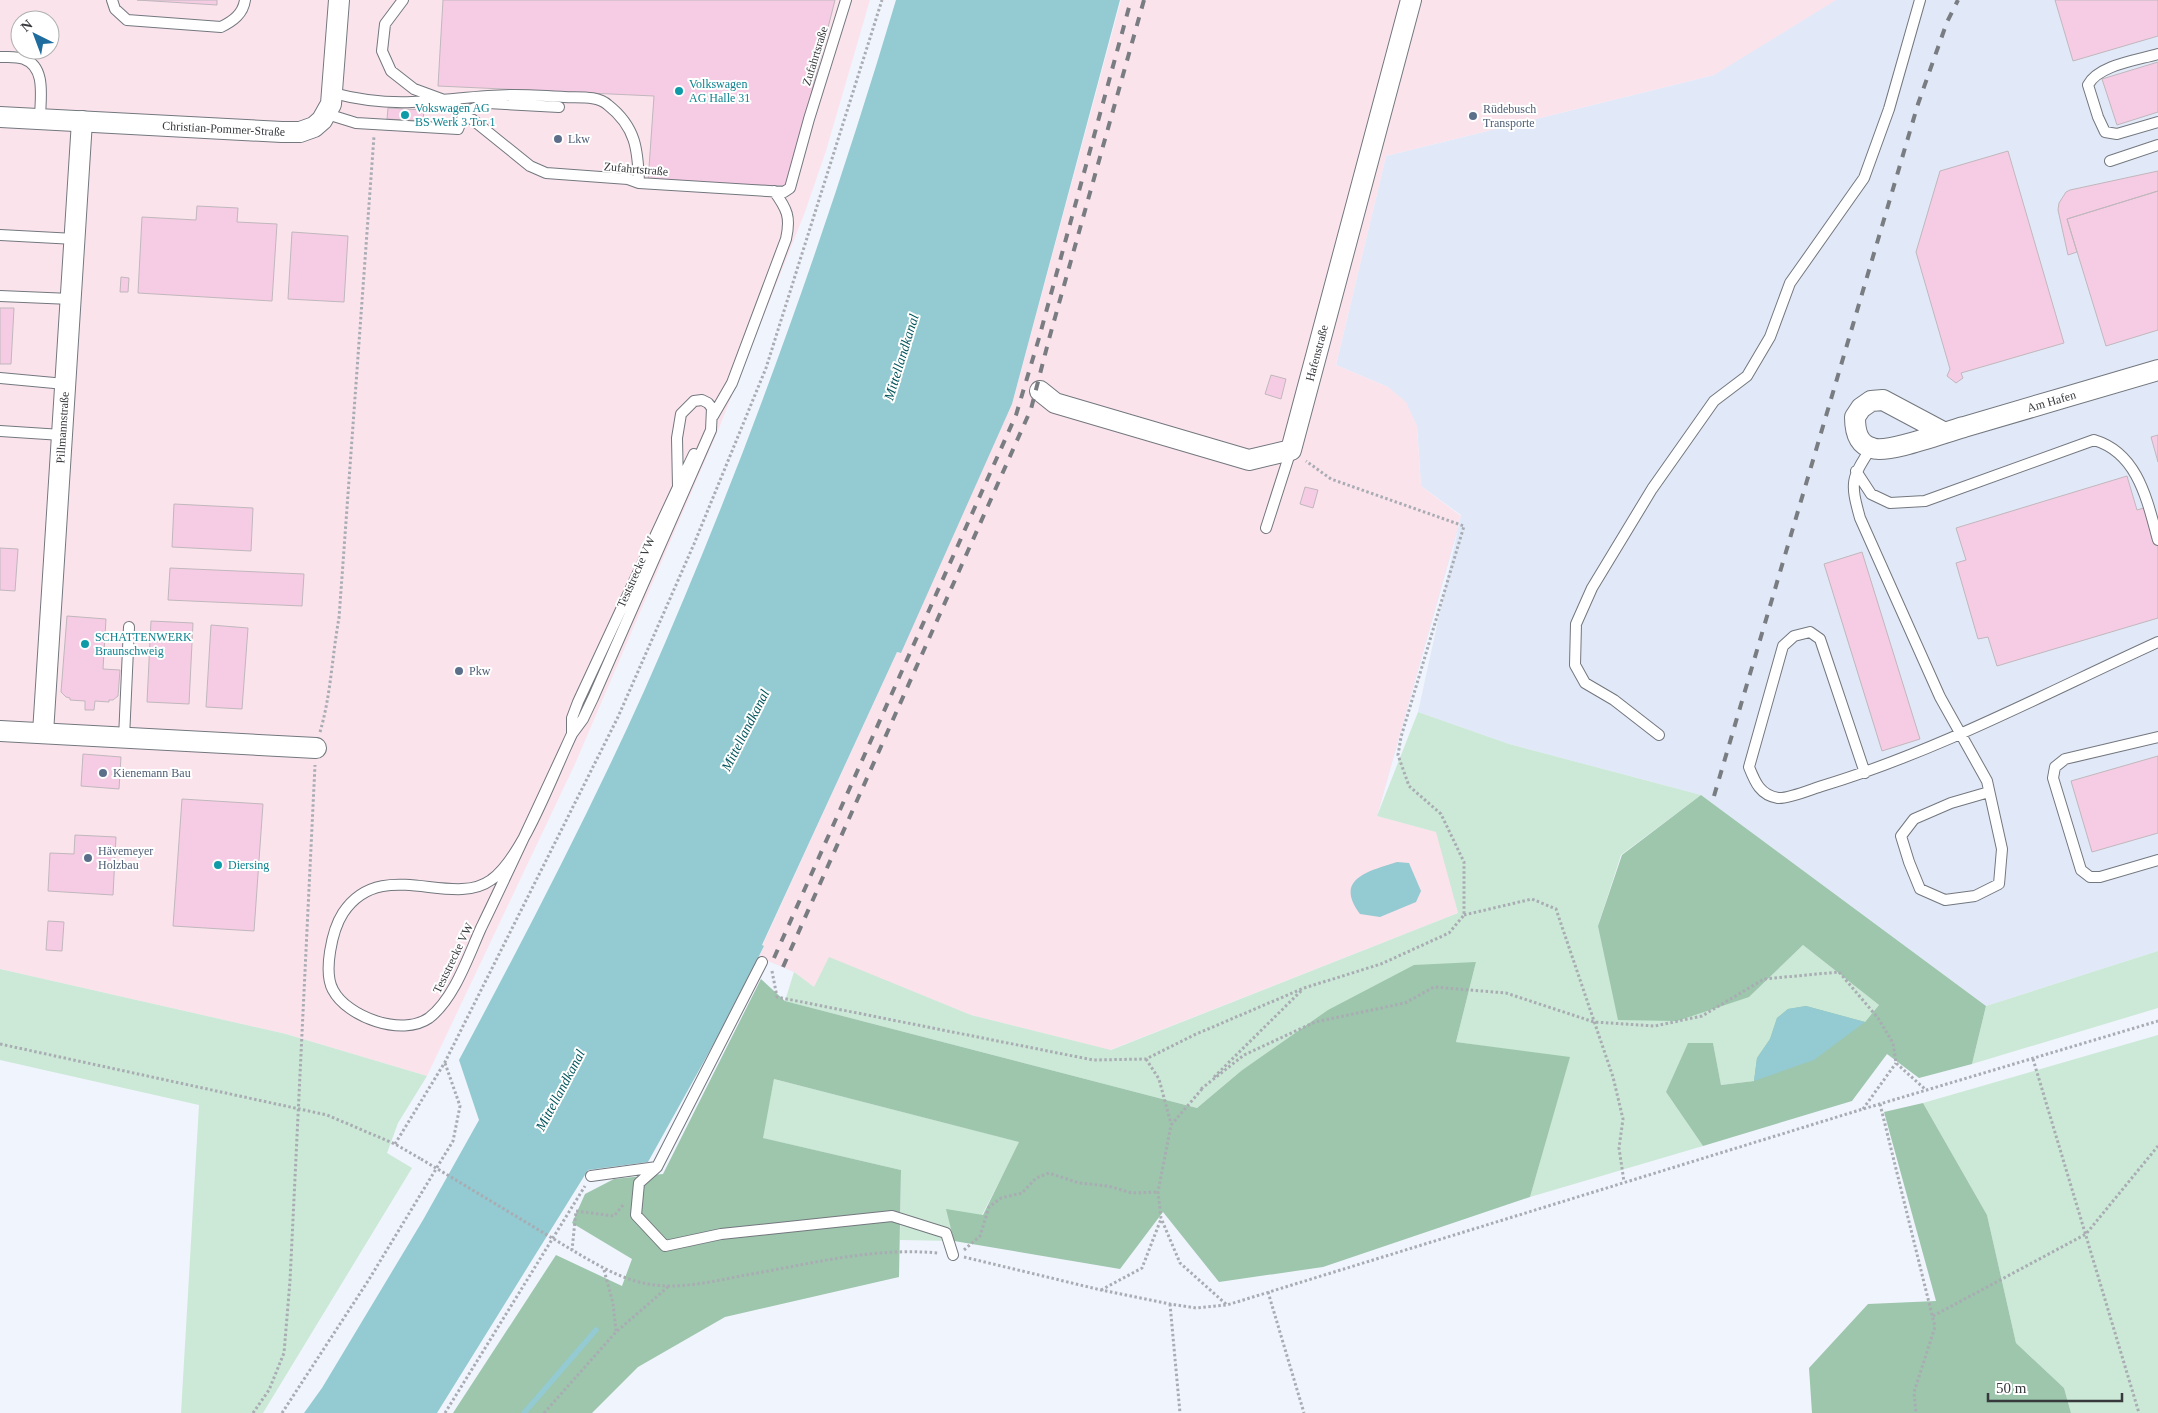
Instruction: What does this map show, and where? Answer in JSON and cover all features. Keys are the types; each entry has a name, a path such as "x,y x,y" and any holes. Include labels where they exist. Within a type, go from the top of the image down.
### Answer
{"street":[{"path":"327,114 333,93 339,0"},
{"name":"Hafenstraße","path":"1291,450 1411,0"},
{"name":"Christian-Pommer-Straße","path":"0,117 300,132 314,127 327,114"},
{"name":"Pillmannstraße","path":"43,733 82,121"},
{"name":"Am Hafen","path":"1871,448 1884,450 2158,370"},
{"path":"1040,391 1054,403 1249,460 1291,450"},
{"path":"1871,448 1857,436 1855,417 1871,401 1883,400 1944,432"},
{"path":"0,731 316,748"}],"lane":[{"path":"112,0 115,9 128,20 221,27 234,20 244,7 245,0"},
{"path":"403,0 385,24 382,51 391,71 408,85 442,99"},
{"name":"Zufahrtsraße","path":"774,191 784,192 790,188 808,119 846,0"},
{"path":"1659,735 1614,700 1585,683 1575,665 1576,624 1592,588 1652,489 1714,401 1747,376 1770,337 1790,283 1864,178 1889,109 1920,0"},
{"path":"2158,54 2104,70 2092,77 2088,85 2098,117 2106,132 2117,134 2158,122"},
{"path":"0,57 22,58 34,64 39,72 40,119"},
{"path":"333,93 356,99 383,102 514,95 594,98 607,104 623,120 638,150 639,183"},
{"name":"Zufahrtstraße","path":"442,99 465,112 530,166 546,173 628,179 639,183 774,191"},
{"path":"327,114 356,123 458,129 465,112 488,103 559,107"},
{"path":"2110,161 2158,145"},
{"name":"Teststrecke VW","path":"678,487 676,438 681,414 694,401 702,400 712,408 713,415 712,430 583,719 572,734 508,873 446,1001 427,1019 410,1024 390,1025 371,1020 356,1013 342,1002 332,989 329,974 332,938 344,912 362,894 375,888 390,885 463,889 478,887 492,880 522,843 572,734 572,718 578,702 678,487 713,415 732,383 786,239 789,224 785,206 774,191"},
{"path":"0,235 75,239"},
{"path":"0,296 71,299"},
{"path":"0,378 66,384"},
{"path":"0,431 62,435"},
{"path":"1856,472 1871,494 1890,503 1925,501 2094,440 2107,444 2126,459 2147,501 2158,540"},
{"path":"1871,448 1856,472 1853,492 1860,518 1940,697 1987,781 2002,849 1999,884 1976,896 1945,900 1920,889 1901,836 1914,818 1951,803 1989,792"},
{"path":"1266,528 1291,450"},
{"path":"124,738 129,627"},
{"path":"1865,773 1820,639 1810,632 1794,636 1783,646 1749,767 1755,782 1764,793 1780,798 1865,773 1961,733 2158,642"},
{"path":"2158,737 2065,759 2055,767 2053,778 2081,870 2086,874 2090,877 2100,877 2158,860"},
{"path":"767,964 657,1167 639,1184 636,1215 665,1246 721,1234 892,1216 946,1233 956,1255"},
{"path":"591,1176 657,1167"}],"path":[{"path":"396,1144 445,1062 618,717 702,525 766,368 882,0"},
{"path":"253,1413 268,1390 284,1353 290,1281 316,748 327,707 333,650 339,618 372,158"},
{"path":"1291,450 1331,479 1464,526 1401,737 1398,755 1409,786 1441,814 1464,862 1464,915"},
{"path":"767,964 777,997 1092,1060 1146,1059 1194,1035 1304,988 1381,964 1449,933 1464,915 1532,900 1556,909 1613,1077 1623,1119 1619,1148 1624,1182"},
{"path":"1201,1089 1244,1055 1315,1022 1405,1003 1434,986 1506,992 1594,1022 1655,1026 1702,1016 1764,979 1838,972 1878,1018 1893,1043 1896,1063 1927,1090"},
{"path":"1171,1125 1201,1089 1304,988"},
{"path":"0,1044 327,1115 396,1144 604,1270 647,1284 669,1286 702,1283 869,1253 909,1251 956,1255 1101,1290 1196,1308 1227,1305 1863,1109 2158,1021"},
{"path":"1146,1059 1159,1079 1171,1125 1158,1192 1161,1218 1180,1263 1227,1305"},
{"path":"2034,1059 2139,1413"},
{"path":"282,1413 368,1281 453,1141 460,1106 445,1062"},
{"path":"1863,1109 1896,1063"},
{"path":"1880,1104 1935,1327 1914,1392 1916,1413"},
{"path":"1933,1316 2086,1234 2158,1146"},
{"path":"956,1255 980,1236 990,1207 1001,1198 1022,1193 1036,1178 1049,1174 1079,1183 1108,1186 1132,1193 1158,1192"},
{"path":"445,1413 591,1176"},
{"path":"572,1250 576,1211 614,1216"},
{"path":"1101,1290 1142,1268 1161,1218"},
{"path":"604,1270 613,1303 616,1332"},
{"path":"544,1413 616,1332 669,1286"},
{"path":"1268,1292 1304,1413"},
{"path":"1170,1304 1180,1413"}],"shaded area":[{"path":"0,0 870,0 826,151 805,212 719,428 575,764 427,1076 286,1034 0,969"},
{"path":"1121,0 1836,0 1714,75 1386,156 1336,365 1388,387 1406,402 1417,426 1421,486 1461,516 1377,816 1437,832 1458,913 1110,1050 971,1015 830,958 814,987 794,972 759,957 764,947 762,946 897,652 900,653 1012,404"},
{"path":"1697,0 2158,0 2158,951 1986,1006 1701,795 1509,744 1418,712 1458,529 1377,816 814,987 794,972 759,957 764,947 1282,478 1458,528 1461,515 1421,486 1417,426 1388,387 1336,365 1386,156 1714,75"}],"green space":[{"path":"1418,712 1509,744 1701,795 1621,855 1598,926 1749,997 1803,945 1879,1005 1865,1022 1754,1081 1721,1085 1713,1043 1666,1092 1703,1146 1530,1197 1569,1058 1456,1042 1476,962 1241,1071 1197,1108 785,1001 794,972 814,987 829,957 971,1015 1111,1050 1458,913 1436,832 1377,816"},
{"path":"1701,795 1986,1006 1972,1064 1919,1078 1887,1054 1852,1101 1703,1146 1666,1092 1688,1043 1713,1043 1721,1085 1754,1081 1757,1058 1770,1039 1777,1018 1788,1009 1806,1006 1865,1022 1879,1005 1803,945 1749,997 1677,1021 1618,1020 1598,926 1622,855"},
{"path":"2158,951 2158,1008 1972,1064 1986,1006"},
{"path":"1476,962 1456,1042 1570,1057 1530,1197 1323,1267 1219,1282 1163,1212 1120,1269 954,1241 946,1209 983,1215 1019,1142 774,1079 763,1138 901,1170 899,1277 725,1317 638,1367 592,1413 453,1413 556,1255 622,1286 632,1259 572,1223 585,1194 614,1179 663,1174 761,979 785,1001 1197,1108 1241,1071 1328,1010 1414,965"},
{"path":"0,969 286,1034 427,1076 398,1123 387,1153 412,1168 263,1413 181,1413 199,1105 0,1060"},
{"path":"2158,1035 2158,1413 2071,1413 2064,1388 2016,1343 1987,1215 1923,1103"},
{"path":"774,1079 1020,1142 982,1215 954,1241 900,1240 901,1170 762,1138"},
{"path":"1923,1103 1987,1215 2016,1343 2064,1388 2071,1413 1812,1413 1809,1368 1868,1304 1936,1301 1884,1112"}],"water":[{"name":"Mittellandkanal","path":"896,0 1120,0 1012,404 901,653 897,652 762,945 764,946 728,1018 648,1162 588,1170 437,1413 304,1413 322,1388 423,1220 479,1120 459,1060 601,783 645,689 681,605 749,435 812,262"},
{"path":"1397,862 1409,863 1421,891 1416,902 1380,917 1360,914 1353,902 1351,892 1353,884 1366,873"},
{"path":"1806,1006 1865,1022 1814,1060 1754,1081 1757,1058 1770,1039 1777,1018 1788,1009"}],"building":[{"path":"137,0 217,0 217,5"},
{"name":"Volkswagen AG Halle 31","path":"443,0 835,0 788,186 648,182 654,96 438,86"},
{"path":"2055,0 2158,0 2158,36 2073,61"},
{"path":"2158,62 2158,112 2117,125 2102,79"},
{"name":"Vokswagen AG BS Werk 3 Tor 1","path":"388,108 424,110 423,121 387,119"},
{"path":"2008,151 2064,343 1961,373 1963,378 1956,383 1947,376 1950,369 1916,252 1940,171"},
{"path":"2158,171 2158,191 2067,219 2077,252 2068,255 2058,210 2059,203 2066,192"},
{"path":"2158,191 2158,330 2106,346 2067,219"},
{"path":"197,206 238,208 237,222 277,224 272,301 138,293 142,217 196,220"},
{"path":"292,232 348,236 344,302 288,299"},
{"path":"121,277 129,278 128,292 120,292"},
{"path":"0,308 14,308 11,364 0,364"},
{"path":"1271,375 1286,379 1281,399 1265,394"},
{"path":"2158,435 2158,462 2151,437"},
{"path":"2127,476 2137,510 2147,507 2158,543 2158,618 1997,666 1988,637 1978,639 1956,563 1966,560 1956,528"},
{"path":"1305,487 1318,490 1313,508 1300,504"},
{"path":"174,504 253,508 251,551 172,547"},
{"path":"0,548 18,549 15,591 0,590"},
{"path":"1862,552 1920,739 1882,751 1824,564"},
{"path":"170,568 304,574 302,606 168,600"},
{"name":"SCHATTENWERK Braunschweig","path":"67,616 106,619 103,669 120,670 118,696 113,700 109,700 109,702 95,701 94,710 85,710 85,701 70,700 61,692"},
{"path":"151,621 193,623 189,704 147,702"},
{"path":"211,625 248,628 242,709 206,707"},
{"path":"83,754 121,757 119,789 81,786"},
{"path":"2158,756 2158,833 2092,852 2071,781"},
{"name":"Diersing","path":"182,799 263,804 254,931 173,926"},
{"path":"75,835 116,837 113,895 48,891 50,853 74,854"},
{"path":"48,921 64,922 62,951 46,950"}],"waterway":[{"path":"524,1413 596,1330"}],"railway":[{"path":"774,958 1016,415 1039,338 1131,0"},
{"path":"783,967 1031,409 1144,0"},
{"path":"1714,796 1918,104 1947,22 1958,0"}],"place":[{"name":"Volkswagen AG Halle 31","path":"679,91"},
{"name":"Vokswagen AG BS Werk 3 Tor 1","path":"405,115"},
{"name":"Rüdebusch Transporte","path":"1473,116"},
{"name":"Lkw","path":"558,139"},
{"name":"SCHATTENWERK Braunschweig","path":"85,644"},
{"name":"Pkw","path":"459,671"},
{"name":"Kienemann Bau","path":"103,773"},
{"name":"Hävemeyer Holzbau","path":"88,858"},
{"name":"Diersing","path":"218,865"}]}
